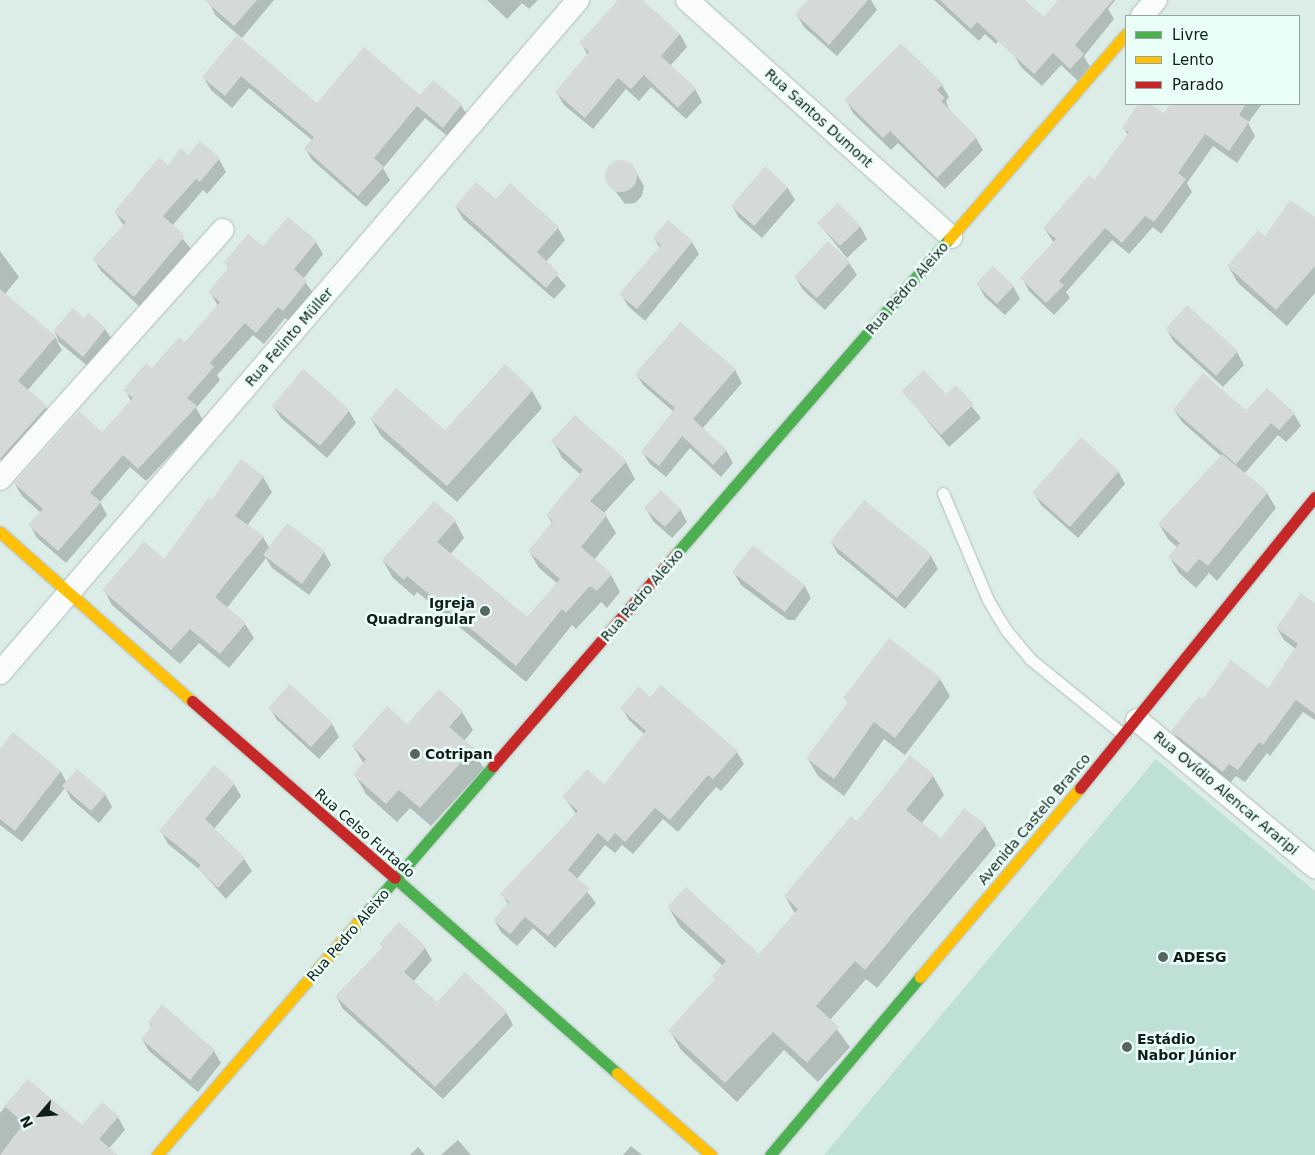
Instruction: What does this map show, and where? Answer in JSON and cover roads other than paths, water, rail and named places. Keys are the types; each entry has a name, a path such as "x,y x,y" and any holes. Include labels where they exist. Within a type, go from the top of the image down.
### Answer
{"main road":[{"name":"Rua Pedro Aleixo","path":"157,1155 1125,35"},
{"name":"Avenida Castelo Branco","path":"770,1155 1130,727 1315,497"},
{"name":"Rua Celso Furtado","path":"0,532 711,1155"}],"street":[{"name":"Rua Felinto Müller","path":"0,673 578,0"},
{"name":"Rua Santos Dumont","path":"687,0 951,237"},
{"path":"1143,15 1156,0"},
{"path":"0,479 222,230"},
{"name":"Rua Ovídio Alencar Araripi","path":"1130,727 1315,867"}],"lane":[{"path":"942,493 988,600 1006,630 1030,659 1130,727"}],"place":[{"name":"Igreja Quadrangular","path":"485,611"},
{"name":"Cotripan","path":"415,754"},
{"name":"ADESG","path":"1163,957"},
{"name":"Estádio Nabor Júnior","path":"1127,1047"}]}
